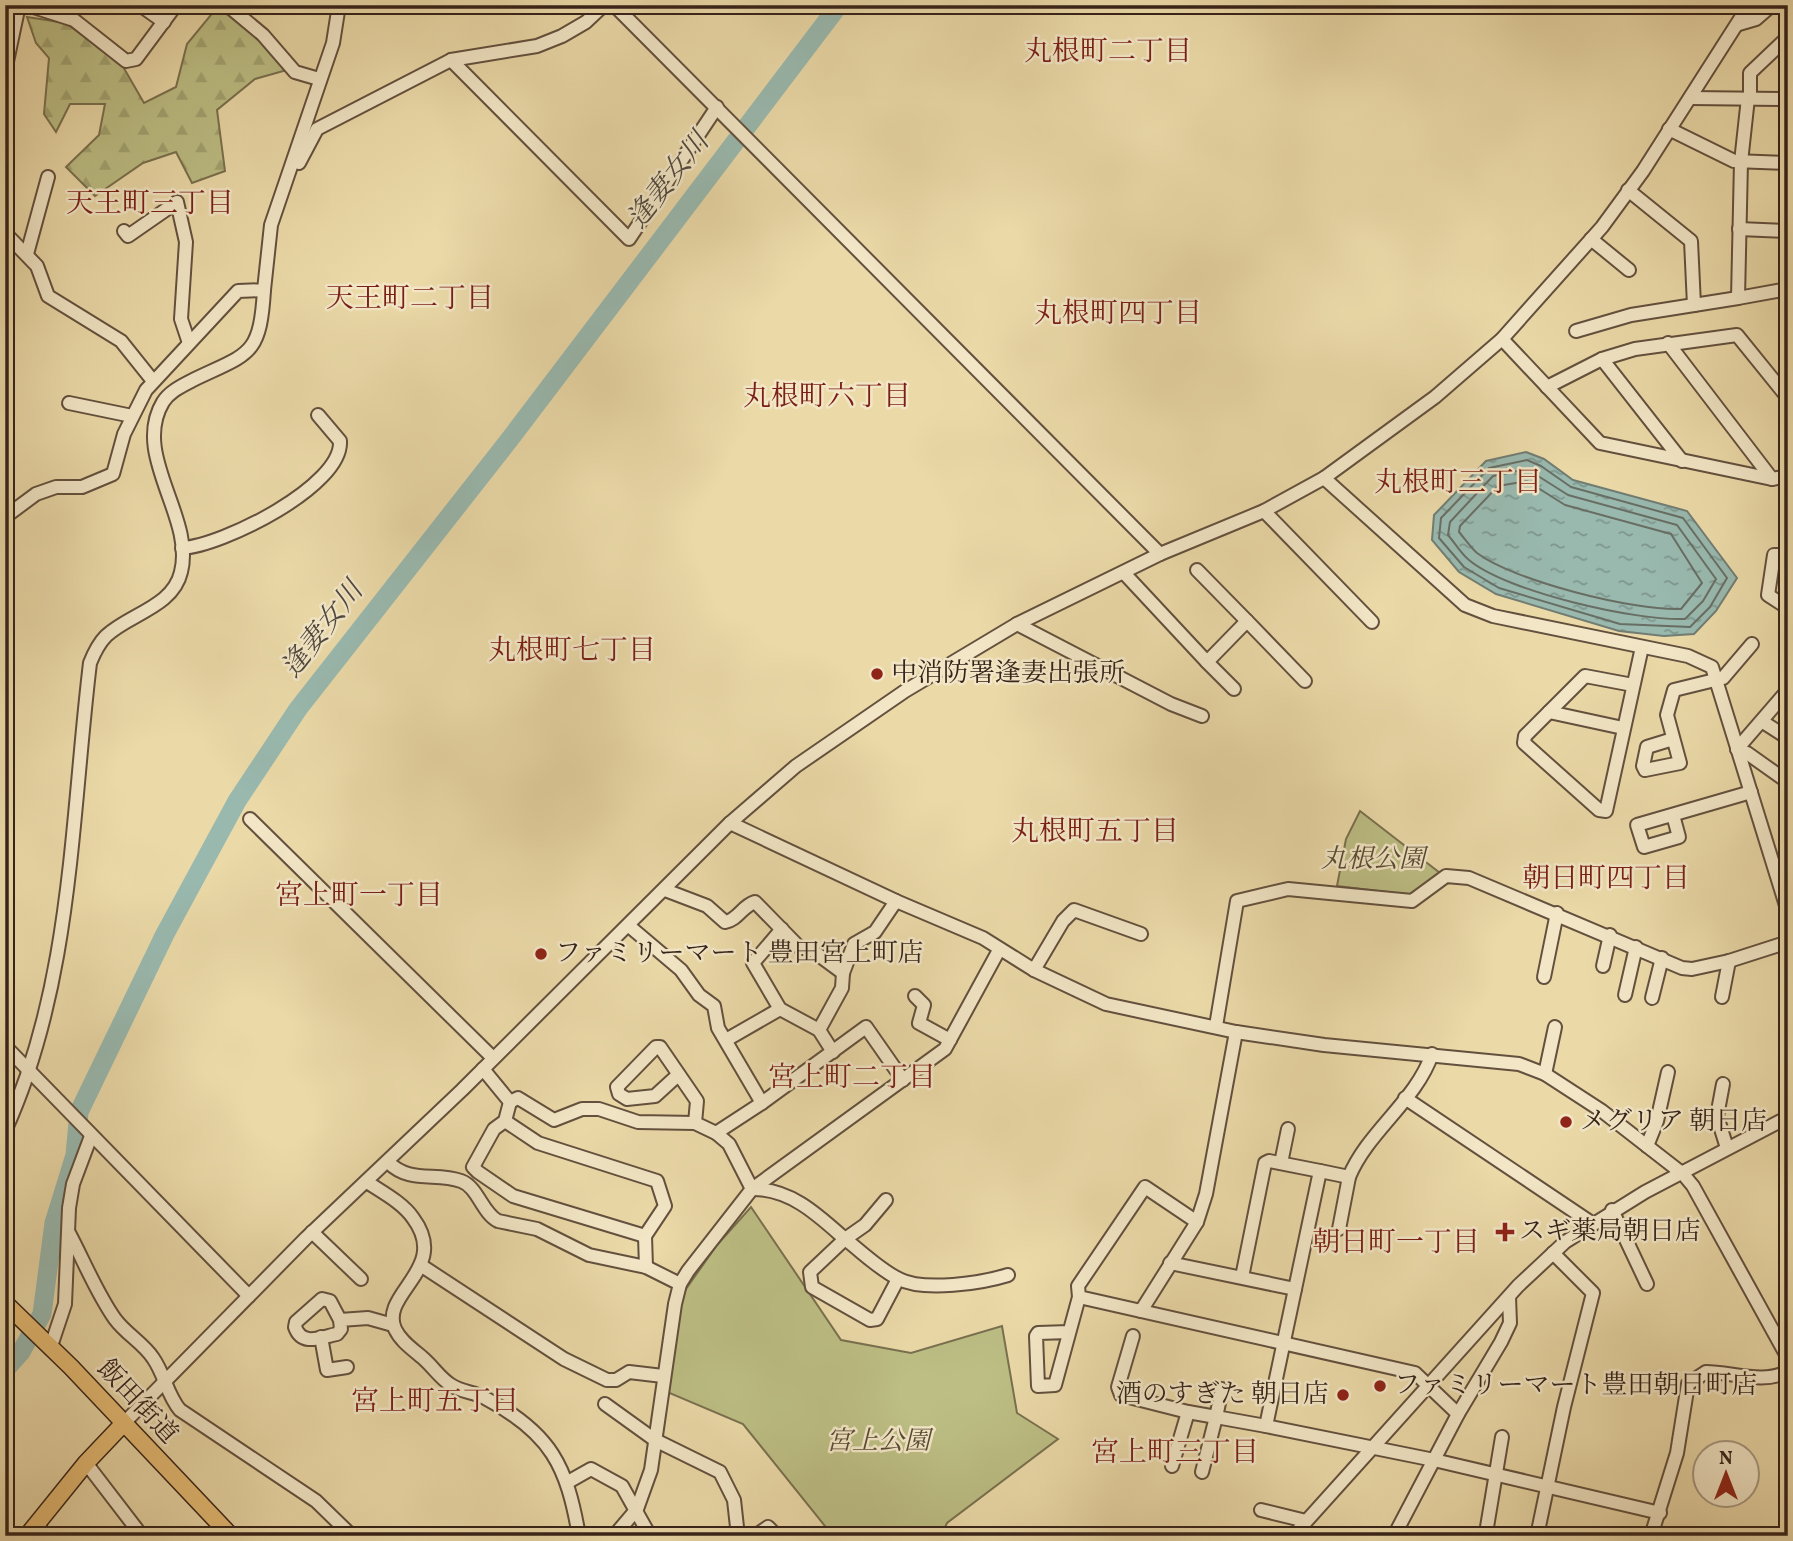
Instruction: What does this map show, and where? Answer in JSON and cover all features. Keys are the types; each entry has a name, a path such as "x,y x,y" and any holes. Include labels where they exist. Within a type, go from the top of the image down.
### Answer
{"main road":[{"name":"飯田街道","path":"5,1303 48,1343 231,1536"},
{"path":"37,1532 86,1463 122,1424"}],"street":[{"path":"5,71 19,5"},
{"path":"27,5 74,20 126,61 136,59 176,5"},
{"path":"140,5 164,22"},
{"path":"227,5 263,35 295,72 320,79"},
{"path":"5,1130 48,1003 61,933 90,663 105,636 159,602 173,589 181,576 182,548 156,451 154,428 158,412 164,400 178,388 228,365 253,345 262,325 271,225 333,43 339,5"},
{"path":"290,175 303,158 317,129 451,60 549,41 586,22 604,5"},
{"path":"614,5 1160,554"},
{"path":"122,1424 312,1232 368,1182 730,823 796,766 849,728 1017,624 1160,554 1264,511 1324,478 1435,397 1502,339 1591,239 1628,190 1749,5"},
{"path":"1739,24 1756,19 1772,5"},
{"path":"1738,298 1741,162 1750,73 1788,37"},
{"path":"451,60 629,239 721,111"},
{"path":"1690,98 1786,99 1788,76"},
{"path":"1669,130 1734,162 1788,163"},
{"path":"27,254 48,177"},
{"path":"1628,190 1691,241 1694,305"},
{"path":"124,231 128,236 177,202 186,242 181,319 189,343"},
{"path":"1739,229 1788,230"},
{"path":"5,233 37,266 48,296 121,341 153,381"},
{"path":"1591,239 1629,270"},
{"path":"1576,331 1631,315 1788,289"},
{"path":"6,514 36,494 56,487 82,487 113,474 132,416 153,381 237,291 264,290"},
{"path":"1547,387 1602,359 1668,343 1737,335 1788,398"},
{"path":"1502,339 1600,443 1772,479 1788,476"},
{"path":"1668,343 1772,479"},
{"path":"1602,359 1682,461"},
{"path":"69,403 132,416"},
{"path":"182,548 215,541 244,530 296,498 331,466 338,456 340,440 318,415"},
{"path":"1324,478 1465,605 1493,616 1706,661 1712,667 1716,679 1788,912"},
{"path":"1264,511 1372,622"},
{"path":"1788,555 1774,555 1768,594 1788,608"},
{"path":"1197,570 1306,681"},
{"path":"1124,573 1234,689"},
{"path":"1207,662 1247,621"},
{"path":"1017,624 1171,704 1202,716"},
{"path":"1674,738 1667,715 1674,690 1723,678 1752,644"},
{"path":"1633,685 1585,676 1525,736 1524,743 1599,810 1606,811 1642,647"},
{"path":"1737,750 1788,690"},
{"path":"1549,712 1623,727"},
{"path":"1763,722 1788,738"},
{"path":"1737,750 1747,753 1788,782"},
{"path":"1673,815 1751,792"},
{"path":"250,819 493,1058"},
{"path":"730,823 896,901 983,938 1034,970 1106,1004 1236,1032 1332,1046 1518,1064 1545,1074 1602,1111 1683,1174 1693,1186 1788,1358"},
{"path":"1216,1026 1237,901 1288,889 1412,901 1432,884 1450,876 1469,878 1692,969 1729,961 1788,942"},
{"path":"664,890 707,906 724,922 732,921 748,904 755,902 800,948 809,948 843,973"},
{"path":"820,1030 842,988 843,973 854,944 875,932 896,901"},
{"path":"1034,970 1063,921 1074,910 1141,934"},
{"path":"1544,976 1557,913"},
{"path":"629,926 681,970 699,995 714,1006 718,1028 762,1103"},
{"path":"782,929 753,963 780,1009 820,1030 833,1052"},
{"path":"1602,965 1610,935"},
{"path":"1625,995 1636,947"},
{"path":"614,1536 637,1509 651,1470 663,1376 680,1284 752,1189 945,1049 999,950"},
{"path":"1651,998 1662,958"},
{"path":"1722,997 1729,961"},
{"path":"915,996 924,1005 919,1023 950,1040"},
{"path":"726,1040 780,1009"},
{"path":"716,1133 866,1027 903,1080"},
{"path":"1545,1074 1555,1027"},
{"path":"1141,1311 1198,1222 1206,1194 1236,1032"},
{"path":"5,1046 249,1296"},
{"path":"678,1075 655,1096 628,1099 619,1094 617,1087 656,1047 660,1047 697,1101 695,1124"},
{"path":"1339,1229 1349,1177 1361,1152 1405,1098 1428,1066 1432,1054"},
{"path":"483,1069 510,1102"},
{"path":"1647,1146 1657,1121 1668,1072"},
{"path":"1723,1084 1717,1116 1727,1148"},
{"path":"645,1236 513,1196 478,1172 473,1167 475,1160 495,1129 505,1121 510,1102 518,1098 554,1120 582,1109 599,1109 638,1122 695,1124 716,1133 729,1144 752,1189"},
{"path":"1405,1098 1593,1224"},
{"path":"1293,1536 1509,1297 1553,1253 1612,1210 1788,1117"},
{"path":"505,1121 538,1143 657,1181 664,1206 645,1236 646,1267"},
{"path":"1281,1163 1289,1129"},
{"path":"48,1343 65,1304 69,1208 90,1134"},
{"path":"1241,1277 1264,1167 1269,1161 1349,1177"},
{"path":"388,1162 397,1172 408,1176 460,1180 468,1184 492,1219 498,1222 537,1229 604,1260 646,1267 680,1284"},
{"path":"1266,1426 1320,1171"},
{"path":"368,1182 415,1219 423,1247 422,1266 393,1306 393,1325 399,1336 449,1384 483,1396 526,1426 555,1457 568,1482 579,1536"},
{"path":"1069,1332 1038,1333 1036,1336 1038,1386 1055,1385 1079,1297 1079,1286 1145,1188 1198,1222"},
{"path":"752,1189 772,1189 808,1207 845,1240 898,1279 912,1284 986,1281 1008,1275"},
{"path":"886,1200 865,1225 810,1272 813,1287 870,1321 877,1320 898,1279"},
{"path":"1612,1210 1647,1283"},
{"path":"312,1232 361,1279"},
{"path":"69,1233 116,1321 152,1355 167,1379 169,1391 180,1410 316,1501 352,1536"},
{"path":"1537,1536 1593,1293 1553,1253"},
{"path":"1170,1263 1295,1289"},
{"path":"422,1266 564,1359 607,1380 616,1380 629,1372 663,1376"},
{"path":"1079,1297 1415,1373 1458,1414"},
{"path":"1394,1536 1458,1414 1484,1373 1510,1323 1509,1297"},
{"path":"322,1299 330,1301 340,1320 341,1329 337,1334 304,1340 297,1333 296,1322 322,1299"},
{"path":"340,1320 368,1318 393,1325"},
{"path":"1133,1336 1118,1387 1121,1395 1188,1412 1434,1460 1660,1513"},
{"path":"321,1337 327,1370 346,1367"},
{"path":"1651,1536 1677,1453 1688,1384 1706,1372 1778,1377 1788,1371"},
{"path":"1202,1472 1223,1389"},
{"path":"605,1404 655,1440 720,1472 734,1500 738,1536"},
{"path":"1172,1466 1188,1412"},
{"path":"1502,1437 1486,1532 1502,1536"},
{"path":"86,1463 142,1536"},
{"path":"568,1482 591,1469 621,1486 637,1509 650,1536"},
{"path":"1261,1510 1306,1521"},
{"path":"755,1536 768,1527 778,1536"}],"green space":[{"path":"219,5 263,38 287,70 255,79 217,110 225,171 192,183 176,152 143,163 95,196 66,167 99,135 105,104 70,104 56,132 44,114 49,58 36,43 27,17 66,23 122,65 144,103 176,87 187,44"},
{"name":"丸根公園","path":"1360,811 1440,873 1412,895 1337,886 1346,839"},
{"name":"宮上公園","path":"751,1207 841,1340 911,1353 1002,1326 1017,1413 1058,1439 947,1523 941,1536 833,1536 743,1424 667,1392 681,1296 717,1245"}],"water":[{"path":"1526,452 1544,459 1573,480 1687,511 1737,578 1716,611 1694,634 1664,636 1619,631 1496,594 1459,572 1432,540 1434,515 1486,461"}],"waterway":[{"name":"逢妻女川","path":"5,1370 21,1352 42,1314 54,1223 75,1155 79,1112 165,934 237,801 298,709 513,435 839,5"}],"place":[{"name":"中消防署逢妻出張所","path":"877,674"},
{"name":"ファミリーマート 豊田宮上町店","path":"541,954"},
{"name":"メグリア 朝日店","path":"1566,1122"},
{"name":"スギ薬局朝日店","path":"1505,1232"},
{"name":"ファミリーマート豊田朝日町店","path":"1380,1386"},
{"name":"酒のすぎた 朝日店","path":"1343,1395"}],"district":[{"name":"丸根町二丁目","path":"1108,52"},
{"name":"天王町三丁目","path":"150,204"},
{"name":"天王町二丁目","path":"410,299"},
{"name":"丸根町四丁目","path":"1118,314"},
{"name":"丸根町六丁目","path":"827,397"},
{"name":"丸根町三丁目","path":"1458,483"},
{"name":"丸根町七丁目","path":"572,651"},
{"name":"丸根町五丁目","path":"1095,832"},
{"name":"朝日町四丁目","path":"1606,879"},
{"name":"宮上町一丁目","path":"359,896"},
{"name":"宮上町二丁目","path":"852,1078"},
{"name":"朝日町一丁目","path":"1396,1243"},
{"name":"宮上町五丁目","path":"435,1402"},
{"name":"宮上町三丁目","path":"1175,1453"}]}
